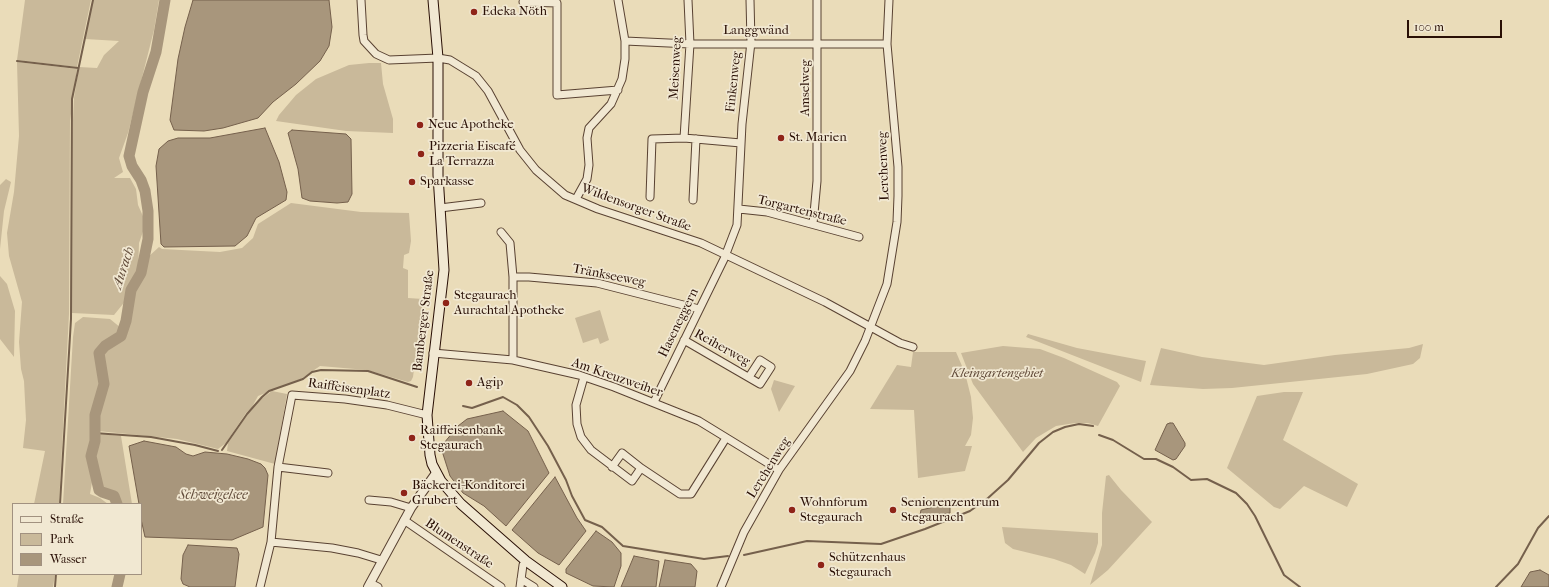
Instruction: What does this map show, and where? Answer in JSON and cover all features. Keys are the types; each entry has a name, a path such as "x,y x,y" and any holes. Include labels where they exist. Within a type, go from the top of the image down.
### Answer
{"main road":[{"name":"Bamberger Straße","path":"433,0 438,58 438,140 444,270 433,353 427,415 428,445 436,473 447,490 526,561 562,587"}],"street":[{"path":"361,0 364,41 376,54 389,60 438,58"},
{"path":"576,199 587,179 589,165 587,138 589,128 611,104 622,79 625,59 618,0"},
{"name":"Meisenweg","path":"684,138 690,44 688,0"},
{"name":"Finkenweg","path":"739,209 742,143 750,42 750,0"},
{"name":"Amselweg","path":"813,224 817,181 817,0"},
{"name":"Lerchenweg","path":"721,587 744,532 779,470 850,371 871,327 887,284 897,222 898,167 887,44 889,0"},
{"path":"522,2 558,3 557,95 618,90"},
{"name":"Langgwänd","path":"624,41 690,44 750,42 887,44"},
{"name":"Wildensorger Straße","path":"438,58 450,60 476,76 488,91 520,150 550,183 564,195 618,216 701,243 825,302 871,327"},
{"path":"650,197 652,139 684,138 742,143"},
{"path":"693,200 696,139"},
{"path":"440,208 481,203"},
{"name":"Torgartenstraße","path":"739,209 767,212 859,237"},
{"name":"Haseneggern","path":"654,402 726,256 737,225 739,209"},
{"path":"502,232 510,243 513,360"},
{"name":"Tränkseeweg","path":"512,277 536,277 597,284 699,310"},
{"path":"871,327 900,343 913,347"},
{"name":"Reiherweg","path":"684,340 749,377"},
{"name":"Am Kreuzweiher","path":"433,353 513,360 584,377 654,402 699,421 779,470"},
{"path":"584,377 576,405 577,424 581,437 591,450 632,482 641,468"},
{"name":"Raiffeisenplatz","path":"260,587 270,542 278,467 292,395 299,394 387,405 427,415"},
{"path":"612,467 622,453 641,468 680,494 691,494 726,438"},
{"path":"278,467 328,473"},
{"path":"378,587 369,585 381,560 411,508 436,473"},
{"path":"369,500 391,502 411,508"},
{"name":"Blumenstraße","path":"404,520 501,587"},
{"path":"270,542 332,548 358,553 381,560"},
{"path":"526,561 523,565 520,583 534,587"}],"green space":[{"path":"25,0 91,0 77,67 17,60"},
{"path":"93,0 159,0 154,30 128,133 119,158 123,172 114,178 130,178 136,189 138,205 146,223 139,243 138,273 129,289 127,299 114,315 72,313 72,141 74,98 79,67 97,68 104,55 119,41 85,39"},
{"path":"17,62 77,69 70,121 69,314 59,503 34,503 45,451 23,448 26,420 24,381 21,369 19,342 22,302 9,256 7,233 14,192 19,136"},
{"path":"381,63 383,84 393,119 393,133 346,131 276,121 279,115 296,95 316,79 349,65"},
{"path":"6,179 11,182 4,211 0,249 0,185"},
{"path":"291,203 361,212 409,213 411,241 409,253 404,255 403,268 408,270 408,298 423,299 413,377 411,381 408,382 367,370 320,366 301,379 258,396 252,407 246,413 226,443 218,449 177,439 98,431 97,411 106,386 103,353 120,340 125,333 132,291 144,270 147,258 159,247 162,249 220,252 242,248 253,238 258,224"},
{"path":"0,276 7,284 15,311 14,357 0,339"},
{"path":"600,310 609,340 600,344 598,338 583,343 575,318"},
{"path":"83,317 110,319 121,328 114,337 104,343 99,349 101,387 93,410 91,438 87,454 93,476 90,494 100,498 107,503 63,503 75,323"},
{"path":"1028,334 1077,348 1146,361 1141,382 1026,337"},
{"path":"1423,344 1420,358 1413,364 1367,374 1232,388 1203,389 1150,385 1161,348 1202,357 1264,365 1335,355 1409,348"},
{"name":"Kleingartengebiet","path":"1003,346 1040,349 1117,382 1120,386 1098,426 1088,423 1075,423 1056,426 1036,438 1023,452 973,384 961,353"},
{"path":"913,352 956,352 965,373 971,397 973,418 971,435 965,446 972,446 965,471 918,478 914,410 870,409 897,365 911,367"},
{"path":"774,380 795,386 779,412 771,389"},
{"path":"272,391 287,394 275,464 227,451 228,443 247,415 261,399"},
{"path":"1284,392 1303,392 1283,440 1358,484 1347,507 1304,486 1280,509 1274,507 1227,468 1257,396"},
{"path":"97,434 121,436 132,503 119,503 118,498 114,494 108,490 101,490 97,467 94,463 93,455"},
{"path":"1109,475 1121,490 1152,522 1108,570 1090,585 1102,545 1102,513 1106,476"},
{"path":"1002,527 1098,533 1098,543 1085,574 1071,565 1054,559 1013,549 1005,543"},
{"path":"19,575 55,575 53,587 17,587"}],"water":[{"path":"193,0 329,0 332,27 329,46 320,61 296,84 273,102 258,118 223,128 204,131 174,130 170,120 178,59"},
{"path":"265,128 279,162 287,192 286,200 256,218 247,236 235,246 164,247 161,244 156,166 159,149 168,141 178,138 210,138"},
{"path":"292,130 346,134 351,139 352,194 348,202 337,203 310,201 302,198 298,169 288,133"},
{"path":"503,411 528,431 549,473 506,526 484,506 463,493 450,476 442,451 444,443 458,426 467,419"},
{"path":"1173,423 1185,443 1185,446 1176,459 1173,460 1155,450 1167,424"},
{"name":"Schweigelsee","path":"144,441 176,447 186,454 193,456 205,452 227,454 261,464 265,468 268,475 263,527 232,540 145,537 142,524 142,503 139,503 129,446"},
{"path":"555,477 577,518 586,531 559,565 538,553 512,530"},
{"path":"947,504 950,505 950,513 924,516 920,515 921,510"},
{"path":"596,531 612,542 621,553 621,566 614,587 593,586 566,573 566,569"},
{"path":"188,545 237,548 239,554 235,587 190,587 183,584 181,579 183,555"},
{"path":"634,556 659,561 656,587 621,587"},
{"path":"665,560 691,564 697,571 695,587 659,587"},
{"path":"1540,570 1549,575 1549,587 1521,587 1530,572"}],"waterway":[{"path":"60,503 71,319 72,99 93,0"},
{"name":"Aurach","path":"117,503 114,496 99,490 91,456 95,441 95,415 104,384 99,353 105,346 121,336 126,321 131,290 141,273 148,239 148,211 145,191 141,180 132,166 129,156 143,92 156,52 165,0"},
{"path":"17,61 78,68"},
{"path":"222,450 247,414 262,397 269,391 303,379 312,372 321,370 368,371 417,387"},
{"path":"463,406 472,408 503,397 517,405 529,417 548,446 585,520 602,527 623,546 704,559 728,556"},
{"path":"744,555 807,541 881,544 925,529 970,511 988,498 1008,480 1039,443 1053,432 1065,427 1079,424 1093,426"},
{"path":"94,433 151,437 218,451"},
{"path":"1099,435 1113,440 1144,459 1156,459 1173,467 1191,480 1207,479 1236,493 1247,504 1255,516 1284,575 1300,587"},
{"path":"1496,587 1518,564 1538,528 1549,516"},
{"path":"55,587 56,575"},
{"name":"Aurach","path":"117,587 120,575"}],"place":[{"name":"Edeka Nöth","path":"474,12"},
{"name":"Neue Apotheke","path":"420,125"},
{"name":"St. Marien","path":"781,138"},
{"name":"Pizzeria Eiscafé La Terrazza","path":"421,154"},
{"name":"Sparkasse","path":"412,182"},
{"name":"Stegaurach Aurachtal Apotheke","path":"446,303"},
{"name":"Agip","path":"469,383"},
{"name":"Raiffeisenbank Stegaurach","path":"412,438"},
{"name":"Bäckerei-Konditorei Grubert","path":"404,493"},
{"name":"Wohnforum Stegaurach","path":"792,510"},
{"name":"Seniorenzentrum Stegaurach","path":"893,510"},
{"name":"Schützenhaus Stegaurach","path":"821,565"}]}
